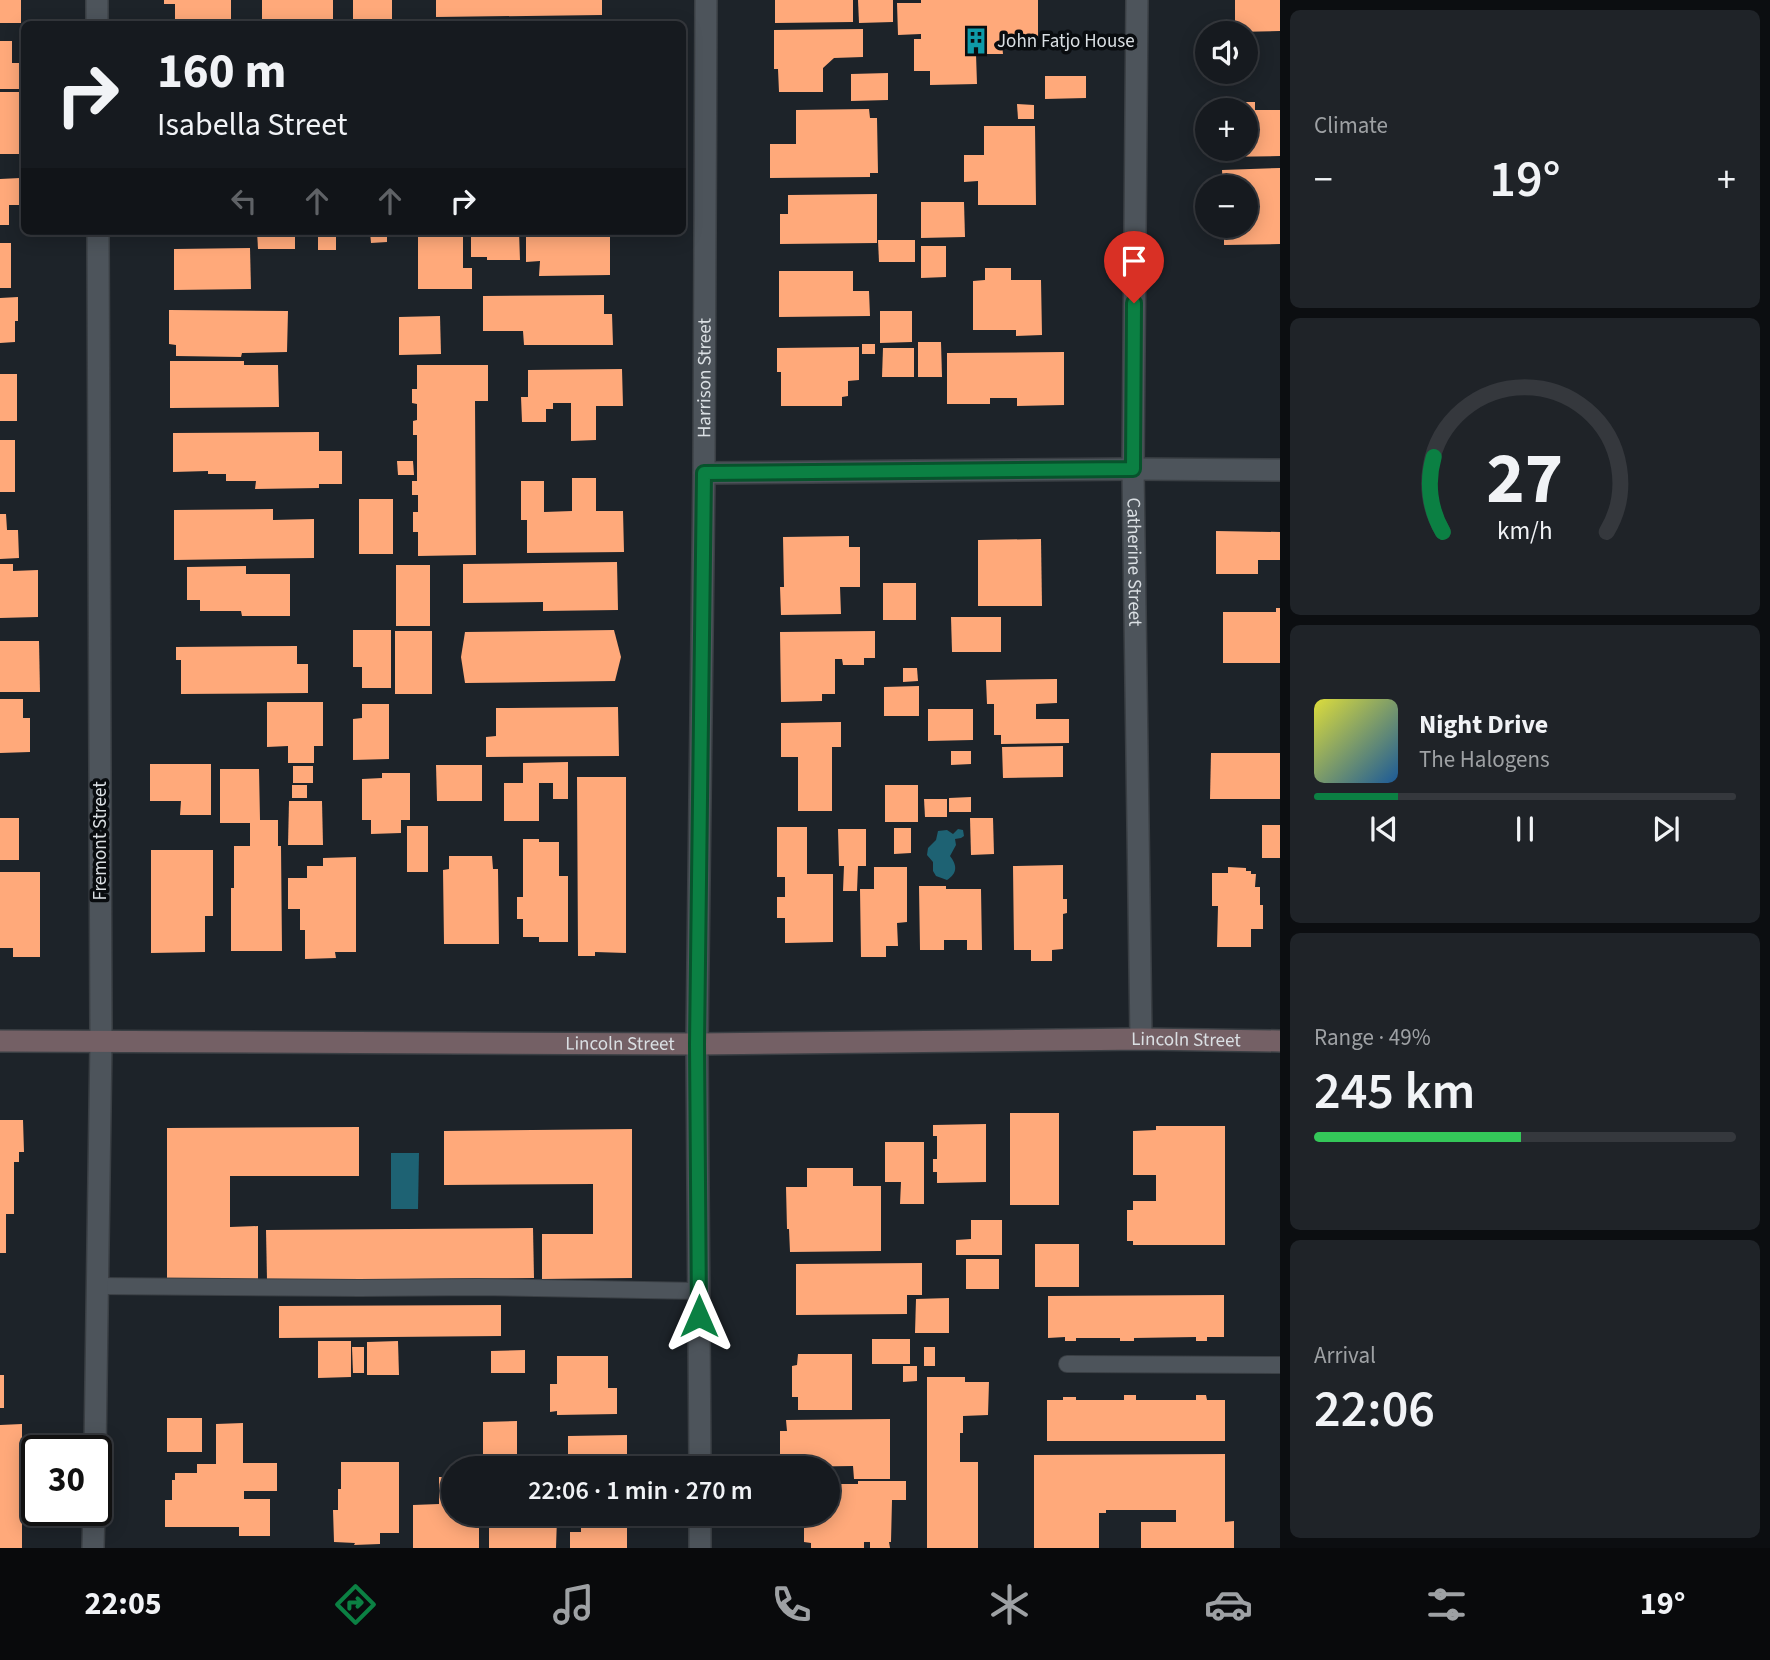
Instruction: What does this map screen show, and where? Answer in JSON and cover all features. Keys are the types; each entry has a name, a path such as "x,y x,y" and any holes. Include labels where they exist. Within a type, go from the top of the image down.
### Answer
{"main road":[{"name":"Lincoln Street","path":"0,1041 697,1044 1141,1039 1280,1041"}],"street":[{"path":"97,0 97,21"},
{"name":"Harrison Street","path":"700,1456 697,1044 706,0"},
{"name":"Catherine Street","path":"1137,0 1133,469 1141,1039"},
{"name":"Fremont Street","path":"95,1435 101,1041 98,235"},
{"path":"704,473 1280,470"},
{"path":"93,1548 94,1526"},
{"path":"700,1526 700,1548"}],"lane":[{"path":"97,1286 478,1287 699,1291"},
{"path":"1067,1364 1280,1365"}],"water":[{"path":"958,829 963,830 964,836 955,839 956,845 950,856 955,869 947,880 936,876 933,871 933,862 927,855 928,848 936,840 938,831 947,830 953,834"},
{"path":"391,1153 419,1153 418,1209 391,1209"}],"building":[{"path":"0,0 21,0 21,23 0,23"},
{"path":"164,0 231,0 231,21 175,21 175,4 164,4"},
{"path":"262,0 333,0 333,21 262,21"},
{"path":"353,0 392,0 392,21 353,21"},
{"path":"436,0 602,0 602,15 436,17"},
{"path":"775,0 853,0 853,22 775,23"},
{"path":"858,0 893,0 893,22 859,23"},
{"name":"John Fatjo House","path":"921,0 1038,0 1038,43 1002,44 1003,54 976,54 977,84 930,85 930,71 914,71 914,39 921,39 921,34 898,35 897,3 921,3"},
{"path":"1235,0 1280,0 1280,31 1258,31 1258,21 1235,21"},
{"path":"863,29 863,57 834,58 823,68 823,92 779,92 778,69 774,69 774,30"},
{"path":"0,41 12,41 12,63 20,63 20,89 0,89"},
{"path":"888,73 888,100 851,101 851,74"},
{"path":"1045,76 1086,76 1086,98 1045,99"},
{"path":"0,92 19,92 20,154 0,154"},
{"path":"1017,104 1034,105 1034,119 1018,119"},
{"path":"869,109 870,118 877,118 878,173 870,173 870,177 770,178 770,144 796,144 796,110"},
{"path":"1258,110 1280,110 1280,156 1258,156"},
{"path":"984,126 1035,126 1036,205 978,205 978,181 964,182 964,155 984,155"},
{"path":"1280,168 1280,244 1224,245 1224,238 1258,238 1258,175 1222,175 1222,170"},
{"path":"20,178 19,205 9,205 9,225 0,225 0,179"},
{"path":"877,194 877,243 780,244 780,214 788,214 788,195"},
{"path":"921,202 964,202 965,237 921,238"},
{"path":"257,235 295,235 295,249 258,249"},
{"path":"318,235 336,235 336,250 318,250"},
{"path":"370,235 387,235 387,242 371,243"},
{"path":"418,235 463,235 463,268 472,268 472,289 418,289"},
{"path":"471,235 519,235 520,260 471,257"},
{"path":"526,235 610,235 610,275 539,276 540,261 526,262"},
{"path":"878,240 915,240 915,262 879,262"},
{"path":"0,243 11,243 11,288 0,288"},
{"path":"921,246 946,246 946,277 921,278"},
{"path":"250,248 251,289 174,290 174,249"},
{"path":"985,268 1011,268 1011,280 1041,280 1042,335 1016,336 1016,330 973,330 973,281 985,280"},
{"path":"779,271 853,271 853,291 869,291 870,316 779,317"},
{"path":"604,295 604,314 612,314 613,345 524,345 523,331 483,331 483,296"},
{"path":"18,297 15,342 0,343 0,298"},
{"path":"169,310 288,311 287,352 242,353 241,357 176,356 176,345 169,344"},
{"path":"880,311 912,311 912,342 880,343"},
{"path":"440,316 441,354 399,355 399,317"},
{"path":"918,342 941,342 942,377 918,377"},
{"path":"862,344 875,344 875,354 862,354"},
{"path":"859,347 859,380 848,381 848,396 842,397 842,406 781,406 781,372 777,372 777,348"},
{"path":"883,348 914,348 914,377 882,377"},
{"path":"1064,352 1064,405 1017,406 1017,398 990,398 990,404 947,404 947,353"},
{"path":"170,361 244,361 244,365 278,365 279,407 170,408"},
{"path":"417,365 488,365 488,401 475,401 476,555 418,556 418,532 413,532 413,512 418,512 418,495 412,495 412,481 417,481 417,435 413,435 413,421 417,420 417,404 412,403 412,389 417,389"},
{"path":"622,369 623,406 596,406 596,440 571,441 571,403 553,403 553,409 546,409 546,422 522,422 521,397 528,397 528,370"},
{"path":"0,374 17,374 17,421 0,421"},
{"path":"319,432 319,451 342,451 342,484 319,484 319,488 255,489 256,481 226,481 226,474 208,474 208,471 173,472 173,433"},
{"path":"0,440 15,440 15,492 0,492"},
{"path":"397,461 413,461 414,475 398,475"},
{"path":"572,478 596,478 596,511 623,511 624,552 527,553 527,520 521,520 521,481 544,481 544,512 572,511"},
{"path":"359,499 393,499 393,554 359,554"},
{"path":"273,509 273,520 314,519 314,558 174,560 174,510"},
{"path":"0,514 6,514 7,530 18,530 19,558 0,559"},
{"path":"1216,531 1280,532 1280,560 1258,560 1258,574 1216,574"},
{"path":"849,536 849,547 860,547 860,587 840,587 841,614 781,615 780,587 784,587 783,537"},
{"path":"1041,539 1042,606 978,606 978,540"},
{"path":"617,562 618,610 543,611 543,602 463,603 463,564"},
{"path":"0,564 13,564 13,571 38,570 38,617 0,618"},
{"path":"396,565 430,565 430,626 396,626"},
{"path":"246,566 246,574 290,574 290,616 242,616 241,611 200,611 200,600 187,600 187,567"},
{"path":"883,583 916,583 916,620 883,620"},
{"path":"1276,608 1280,608 1280,663 1223,663 1223,612 1276,612"},
{"path":"951,617 1001,617 1001,652 952,652"},
{"path":"353,630 391,630 391,688 362,688 362,667 353,667"},
{"path":"614,630 621,657 615,681 465,683 461,657 465,632"},
{"path":"395,631 432,631 432,694 395,694"},
{"path":"875,631 875,658 864,658 864,665 843,665 842,659 835,659 835,694 822,694 822,701 781,702 780,632"},
{"path":"0,641 39,641 40,692 0,692"},
{"path":"297,646 297,664 308,664 308,693 181,694 181,660 176,660 176,647"},
{"path":"903,668 917,668 918,681 903,682"},
{"path":"1057,679 1057,703 1036,704 1036,719 1069,719 1069,743 1001,744 1001,735 994,735 994,704 987,704 986,680"},
{"path":"919,686 919,716 884,716 884,687"},
{"path":"0,699 23,699 23,718 30,718 30,752 0,753"},
{"path":"267,702 323,702 323,746 314,746 314,763 288,763 288,746 267,747"},
{"path":"362,704 389,704 389,759 353,760 353,719 362,718"},
{"path":"618,707 619,756 486,757 486,737 496,736 496,708"},
{"path":"928,709 973,709 973,740 928,741"},
{"path":"841,722 841,747 832,747 832,811 798,811 798,757 781,757 781,723"},
{"path":"1063,746 1063,777 1003,778 1002,747"},
{"path":"951,751 971,751 971,764 951,765"},
{"path":"1211,753 1280,753 1280,799 1210,799"},
{"path":"568,762 568,799 553,799 553,783 539,783 539,821 504,821 504,783 523,783 523,763"},
{"path":"150,764 211,764 211,815 180,815 181,801 150,801"},
{"path":"436,765 482,765 482,801 437,801"},
{"path":"293,766 313,766 313,783 293,783"},
{"path":"220,769 259,769 260,820 278,820 278,846 281,846 282,951 231,951 234,846 250,846 250,823 220,823"},
{"path":"382,773 410,773 410,820 401,820 401,833 371,834 371,820 362,820 362,779 382,778"},
{"path":"577,777 626,777 626,953 595,952 595,956 578,956"},
{"path":"292,785 307,785 307,798 292,798"},
{"path":"885,785 918,785 918,822 885,822"},
{"path":"971,797 971,812 949,812 949,798"},
{"path":"924,799 947,799 947,817 925,817"},
{"path":"289,801 322,801 323,845 288,845"},
{"path":"0,818 19,818 19,860 0,860"},
{"path":"970,818 993,818 994,854 971,855"},
{"path":"1262,825 1280,825 1280,858 1262,858"},
{"path":"407,826 428,826 428,872 407,872"},
{"path":"777,827 807,827 807,874 833,874 833,942 785,943 785,918 777,918 777,897 785,897 785,877 777,877"},
{"path":"894,828 911,828 911,853 894,854"},
{"path":"838,829 866,829 866,866 858,866 857,891 843,891 844,866 839,866"},
{"path":"523,839 559,842 559,876 568,876 568,942 539,942 539,937 523,937 523,919 517,919 517,897 523,897"},
{"path":"151,850 213,850 213,916 205,916 205,952 151,953"},
{"path":"449,856 492,856 493,869 498,869 499,944 444,944 443,870 449,869"},
{"path":"356,857 356,952 335,952 336,958 305,959 305,930 300,930 300,909 288,909 288,878 307,878 307,866 323,866 323,858"},
{"path":"1063,865 1063,899 1067,899 1067,913 1063,914 1063,949 1052,950 1052,961 1031,961 1031,950 1014,950 1013,866"},
{"path":"874,867 907,867 907,922 897,923 898,946 886,946 886,957 861,957 860,889 874,889"},
{"path":"1228,867 1246,868 1251,874 1256,874 1255,887 1260,887 1263,929 1251,929 1251,947 1217,947 1218,906 1212,906 1212,873 1228,873"},
{"path":"0,872 40,872 40,957 13,957 13,948 0,948"},
{"path":"919,886 981,889 982,950 967,950 967,940 944,940 944,950 920,950"},
{"path":"1010,1113 1059,1113 1059,1205 1010,1205"},
{"path":"0,1120 23,1120 24,1152 19,1152 19,1162 14,1162 14,1214 6,1214 6,1253 0,1253"},
{"path":"986,1124 986,1182 937,1183 937,1172 933,1172 933,1159 937,1159 937,1136 933,1136 933,1125"},
{"path":"1156,1126 1225,1126 1225,1245 1133,1245 1133,1241 1127,1241 1127,1210 1133,1210 1133,1201 1156,1201 1156,1175 1133,1175 1133,1131 1156,1130"},
{"path":"359,1127 359,1176 230,1176 230,1227 258,1226 258,1280 167,1281 167,1128"},
{"path":"632,1129 632,1278 542,1279 542,1234 593,1234 593,1184 444,1185 444,1131"},
{"path":"885,1142 924,1142 924,1204 900,1204 901,1182 885,1182"},
{"path":"807,1168 853,1168 853,1186 881,1186 881,1251 790,1252 786,1187 807,1187"},
{"path":"971,1220 1002,1220 1002,1255 956,1255 956,1240 971,1239"},
{"path":"533,1228 534,1278 267,1280 266,1230"},
{"path":"1035,1244 1079,1244 1079,1287 1035,1287"},
{"path":"966,1259 999,1259 999,1289 966,1289"},
{"path":"922,1263 922,1295 907,1295 907,1314 796,1315 796,1264"},
{"path":"1224,1295 1224,1337 1207,1337 1207,1341 1196,1341 1196,1337 1134,1338 1134,1341 1120,1341 1120,1338 1076,1338 1076,1341 1065,1341 1065,1337 1048,1338 1048,1296"},
{"path":"949,1298 949,1333 915,1333 916,1299"},
{"path":"501,1305 501,1336 279,1338 279,1306"},
{"path":"872,1339 910,1339 910,1364 872,1364"},
{"path":"318,1341 351,1341 351,1377 318,1378"},
{"path":"398,1341 399,1375 367,1375 367,1342"},
{"path":"352,1347 364,1347 364,1373 353,1373"},
{"path":"924,1347 935,1347 935,1366 924,1366"},
{"path":"525,1350 525,1373 491,1373 491,1351"},
{"path":"798,1354 852,1354 852,1410 798,1410 798,1397 792,1397 792,1366 797,1365"},
{"path":"557,1356 608,1356 608,1388 617,1388 617,1414 557,1415 557,1411 550,1412 550,1384 557,1384"},
{"path":"903,1366 917,1366 917,1381 903,1382"},
{"path":"0,1375 4,1375 4,1408 0,1408"},
{"path":"927,1377 965,1377 965,1382 989,1382 988,1415 963,1416 963,1433 960,1433 960,1462 978,1462 978,1548 927,1548"},
{"path":"1124,1395 1136,1395 1136,1400 1196,1400 1196,1395 1206,1395 1207,1400 1225,1400 1225,1441 1047,1441 1047,1400 1076,1397 1076,1400 1124,1400"},
{"path":"167,1418 202,1418 202,1452 167,1452"},
{"path":"890,1419 890,1479 854,1479 853,1466 840,1466 840,1456 780,1454 780,1431 787,1431 786,1420"},
{"path":"517,1421 517,1456 483,1456 483,1422"},
{"path":"243,1423 243,1463 277,1463 277,1491 244,1491 244,1499 270,1499 270,1536 239,1536 239,1527 165,1527 165,1500 172,1500 172,1480 175,1480 175,1473 197,1473 197,1464 216,1464 216,1424"},
{"path":"22,1424 22,1548 0,1548 0,1425"},
{"path":"627,1435 627,1456 568,1456 568,1436"},
{"path":"1225,1454 1225,1522 1234,1521 1234,1548 1141,1548 1141,1522 1176,1522 1176,1510 1106,1510 1106,1513 1099,1513 1099,1548 1034,1548 1034,1455"},
{"path":"341,1462 399,1462 399,1533 380,1533 380,1544 354,1545 355,1543 334,1542 333,1510 338,1510"},
{"path":"441,1477 441,1526 479,1526 479,1548 413,1548 413,1505 439,1504"},
{"path":"858,1481 906,1481 906,1500 892,1500 890,1548 870,1548 870,1542 864,1542 864,1548 811,1548 811,1543 804,1542 804,1527 840,1526 840,1484 858,1484"},
{"path":"489,1526 557,1526 556,1548 489,1548"},
{"path":"581,1526 627,1526 627,1548 570,1548 570,1532 581,1532"}],"place":[{"name":"John Fatjo House","path":"976,41"}],"route":[{"path":"699,1316 697,1044 704,473 1133,469 1134,303"}]}
